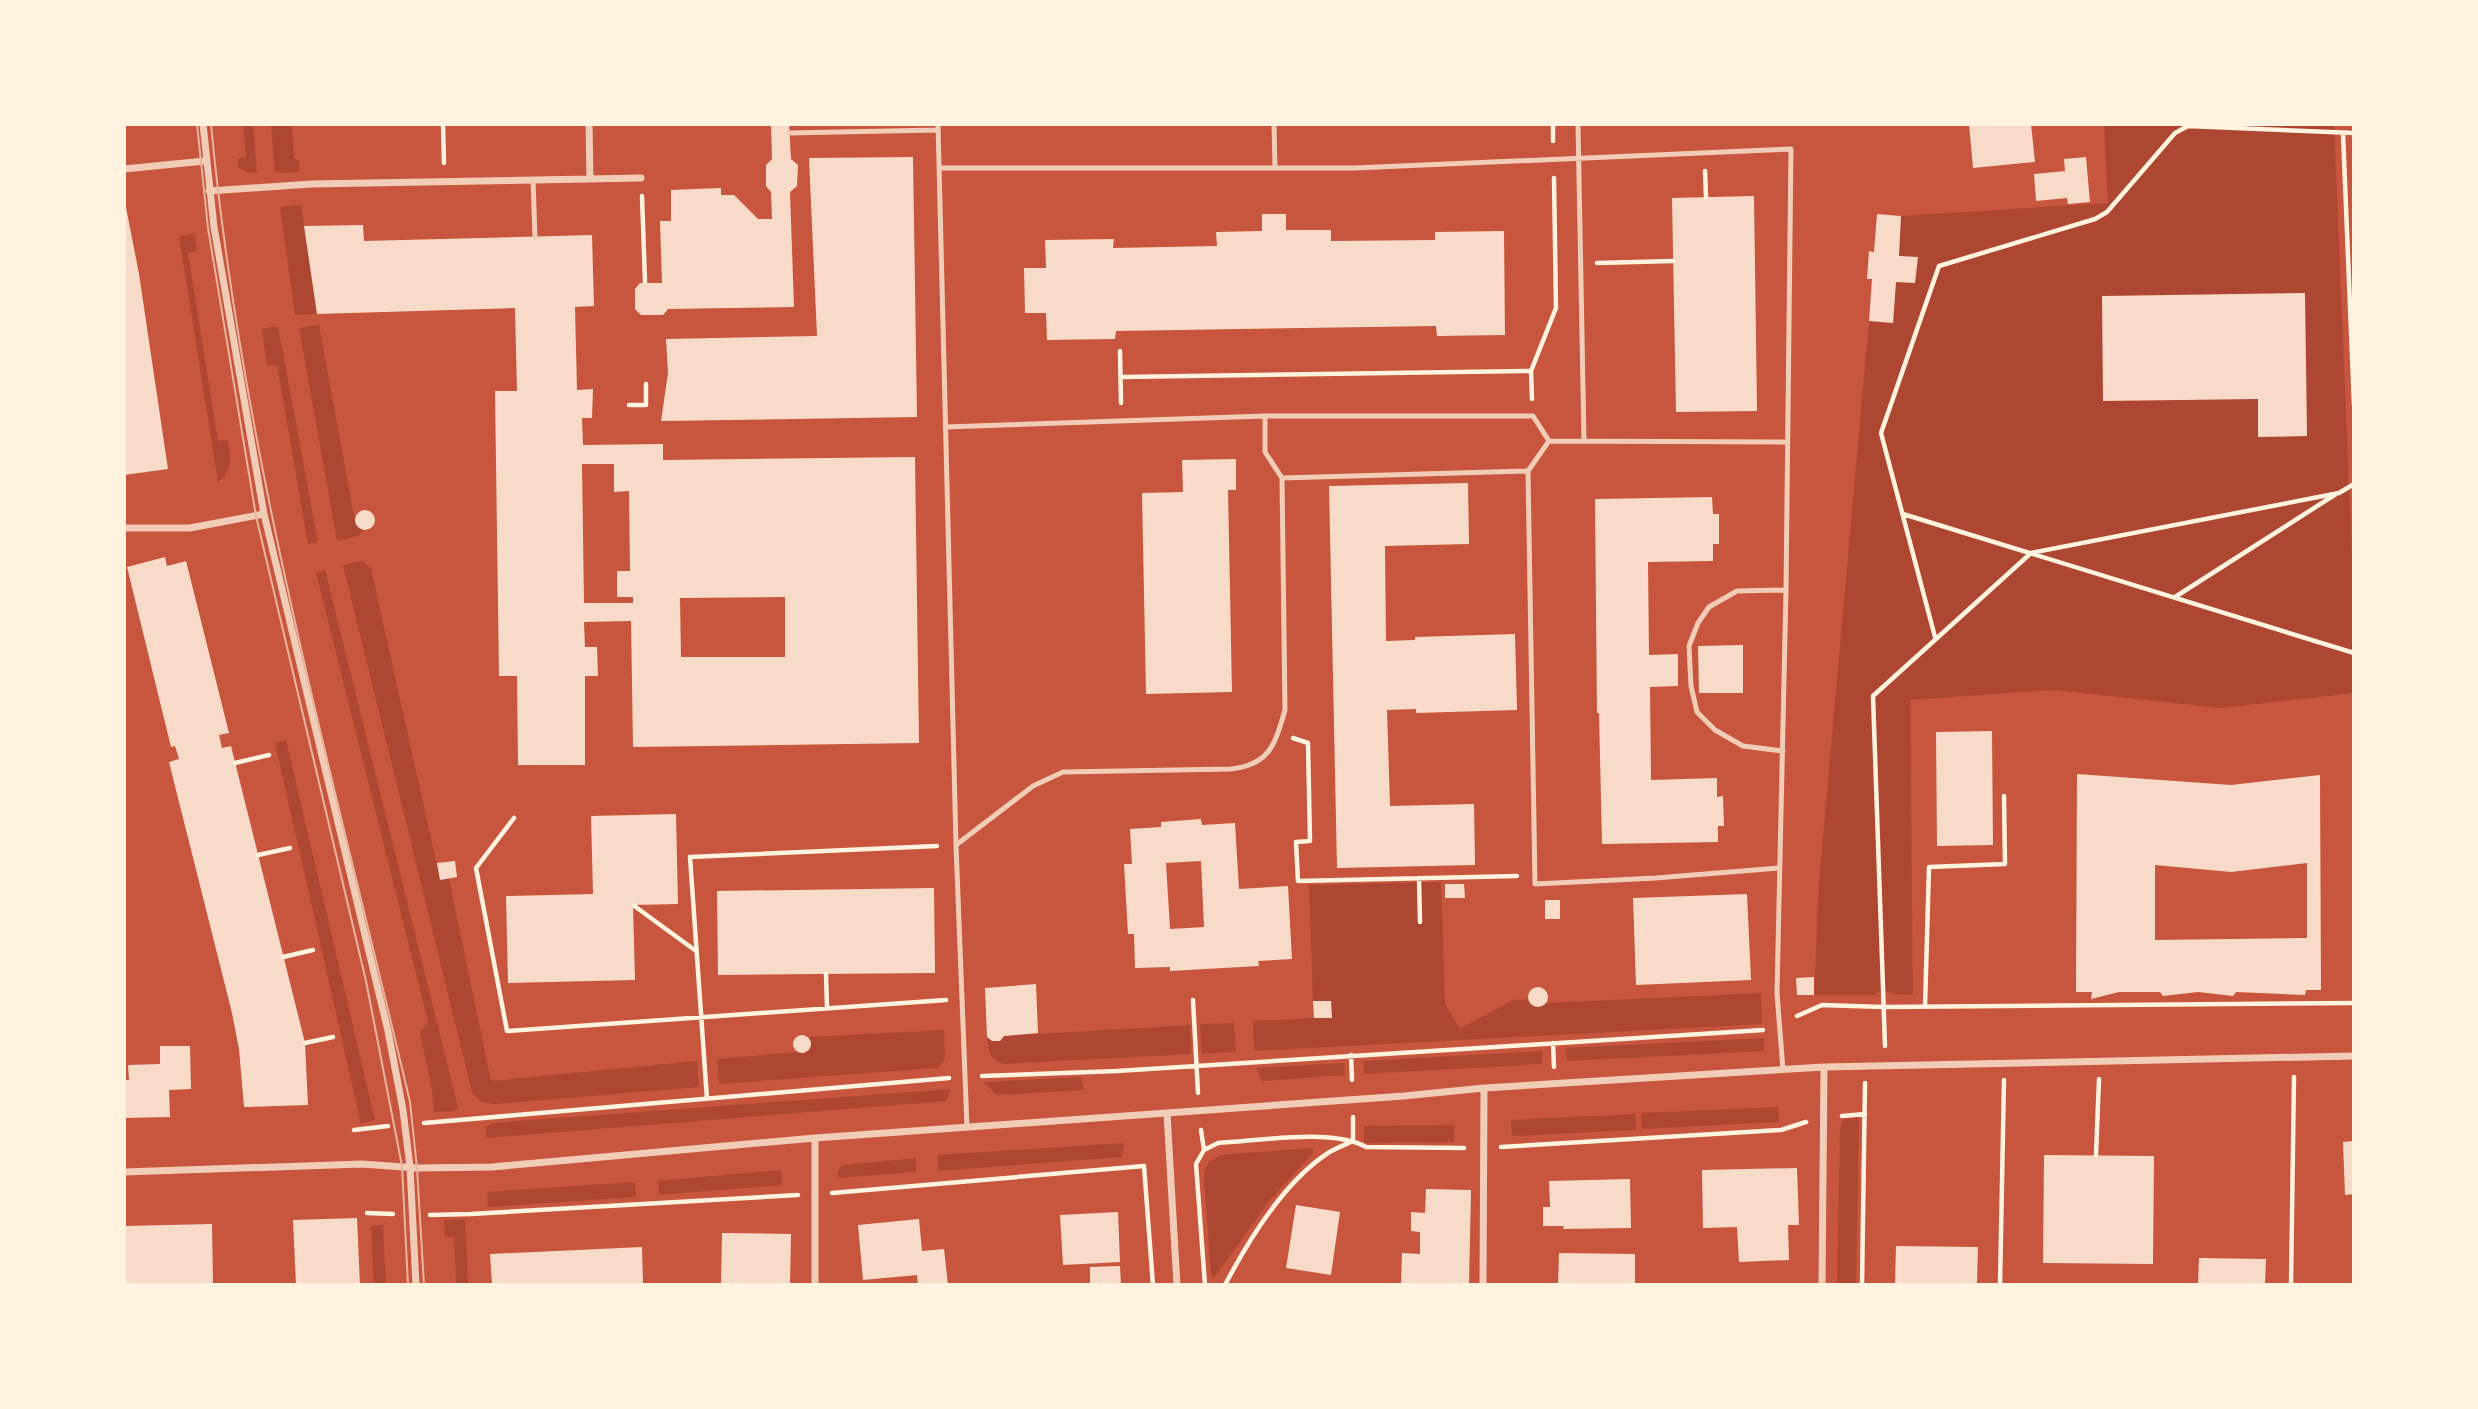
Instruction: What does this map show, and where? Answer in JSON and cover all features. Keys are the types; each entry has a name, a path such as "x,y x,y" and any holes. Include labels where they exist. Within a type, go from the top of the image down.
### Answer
{"street":[{"path":"203,124 209,191 264,514 388,1031 403,1110 410,1167 416,1285"},
{"path":"589,124 590,178"},
{"path":"124,169 205,161"},
{"path":"209,191 311,184 640,178"},
{"path":"124,528 190,528 264,514"},
{"path":"124,1172 362,1164 492,1167 815,1138 1484,1088 1824,1067 2354,1056"},
{"path":"1822,1285 1824,1067"},
{"path":"1483,1285 1484,1088"},
{"path":"1167,1113 1177,1285"},
{"path":"815,1138 815,1285"}],"lane":[{"path":"1274,124 1275,168"},
{"path":"1578,124 1584,440"},
{"path":"789,133 938,127 956,845 967,1128"},
{"path":"939,168 1355,168 1791,149 1786,590 1777,993 1783,1070"},
{"path":"533,180 535,237"},
{"path":"946,427 1265,416 1533,416 1549,441"},
{"path":"956,845 1033,786 1063,772 1248,767 1266,756 1278,734 1285,710 1282,478 1265,452 1265,416"},
{"path":"1549,441 1786,442"},
{"path":"1549,441 1528,471 1535,884 1779,868"},
{"path":"1282,478 1528,471"},
{"path":"1783,751 1743,746 1715,730 1697,712 1690,686 1689,646 1698,623 1709,607 1737,591 1786,590"}],"path":[{"path":"443,124 444,162"},
{"path":"1533,416 1531,371 1556,308 1553,124"},
{"path":"1935,637 1881,433 1938,267 2095,219 2107,212 2175,133 2188,126 2354,134"},
{"path":"2343,132 2354,405"},
{"path":"640,178 645,282"},
{"path":"1581,263 1674,261"},
{"path":"1120,351 1121,421"},
{"path":"1121,377 1531,371"},
{"path":"629,405 646,405 646,384"},
{"path":"2175,597 2354,484"},
{"path":"1885,1064 1873,696 1935,637 2031,553 2339,493"},
{"path":"1902,513 2354,653"},
{"path":"1278,734 1308,743 1310,841 1296,842 1298,881 1535,876"},
{"path":"236,763 269,755"},
{"path":"1925,1007 1929,867 2005,864 2004,796"},
{"path":"514,818 476,868 507,1031 961,1000"},
{"path":"707,1099 690,857 956,845"},
{"path":"258,855 290,848"},
{"path":"1419,878 1420,922"},
{"path":"633,905 696,951"},
{"path":"284,957 313,950"},
{"path":"826,974 827,1008"},
{"path":"1193,1000 1196,1066"},
{"path":"463,1119 964,1077 1196,1066 1760,1031 1822,1005 1925,1007 2354,1003"},
{"path":"305,1043 333,1037"},
{"path":"2291,1285 2294,1059"},
{"path":"2096,1155 2099,1061"},
{"path":"2000,1285 2004,1062"},
{"path":"1862,1285 1866,1065"},
{"path":"1205,1285 1196,1164 1203,1150 1218,1143 1329,1137 1353,1140 1366,1147 1484,1148 1781,1130 1824,1117 1865,1114"},
{"path":"1225,1285 1248,1243 1284,1195 1307,1170 1328,1153 1353,1140"},
{"path":"471,1214 814,1195 1144,1166 1153,1285"}],"shaded area":[{"path":"243,124 253,124 257,173 249,173 238,167 238,159 246,157"},
{"path":"271,124 292,124 294,158 299,161 299,172 275,173"},
{"path":"2104,124 2334,124 2354,606 2354,693 2221,708 2053,690 1910,700 1913,995 1877,992 1876,995 1814,995 1819,882 1869,321 1893,323 1896,282 1915,283 1917,257 1899,256 1901,216 2108,203"},
{"path":"301,205 317,314 295,315 280,207"},
{"path":"195,234 197,251 188,253 218,441 228,440 230,452 229,469 218,482 179,236"},
{"path":"319,325 355,521 363,530 359,536 337,541 299,328"},
{"path":"278,326 318,542 308,544 277,365 267,366 262,329"},
{"path":"363,561 371,569 440,879 449,879 491,1081 697,1061 699,1087 496,1104 481,1102 472,1092 343,565"},
{"path":"325,570 458,1107 455,1111 434,1112 420,1032 428,1022 316,573"},
{"path":"286,740 375,1120 361,1124 275,743"},
{"path":"1441,882 1445,1004 1460,1029 1513,1000 1528,999 1535,1007 1546,1003 1761,993 1762,1024 1254,1051 1253,1021 1332,1017 1331,1001 1313,1001 1309,885"},
{"path":"1234,1023 1236,1052 1202,1054 1200,1024"},
{"path":"1190,1025 1191,1054 1003,1064 992,1057 987,1037 992,1041 1000,1041 1004,1036"},
{"path":"944,1030 945,1058 938,1068 719,1084 717,1059 804,1053 810,1049 808,1037"},
{"path":"1764,1038 1764,1051 1567,1061 1566,1048"},
{"path":"1542,1051 1542,1064 1364,1074 1363,1061"},
{"path":"1344,1063 1345,1075 1262,1081 1256,1068"},
{"path":"1081,1077 1084,1090 997,1095 983,1082"},
{"path":"951,1089 946,1101 486,1138 486,1127 492,1123"},
{"path":"1778,1107 1779,1122 1642,1129 1641,1113"},
{"path":"1635,1114 1636,1130 1512,1136 1511,1120"},
{"path":"1859,1118 1856,1285 1837,1285 1840,1128 1843,1119"},
{"path":"1454,1125 1454,1142 1364,1143 1364,1126"},
{"path":"1124,1143 1122,1157 938,1171 938,1155"},
{"path":"1313,1148 1313,1153 1270,1200 1214,1278 1211,1275 1204,1177 1208,1164 1220,1155"},
{"path":"916,1158 916,1172 837,1178 843,1165"},
{"path":"781,1170 782,1185 659,1195 658,1181"},
{"path":"635,1182 636,1197 488,1207 487,1192"},
{"path":"465,1219 468,1285 456,1285 454,1237 445,1237 444,1220"},
{"path":"383,1225 386,1285 374,1285 371,1226"}],"building":[{"path":"771,124 789,124 791,159 798,165 797,186 790,192 794,307 668,309 663,315 641,315 635,309 635,289 640,283 662,283 660,221 671,221 671,190 721,188 721,195 734,195 758,219 772,219 771,192 766,186 766,165 772,159"},
{"path":"1969,124 2031,124 2035,162 1973,168"},
{"path":"913,157 917,417 661,421 668,373 666,339 817,336 809,158"},
{"path":"2086,157 2090,202 2068,204 2067,198 2036,201 2034,174 2065,171 2064,159"},
{"path":"1754,196 1757,411 1676,412 1672,198"},
{"path":"124,197 139,274 168,469 124,475"},
{"path":"1262,214 1286,214 1286,230 1331,230 1331,241 1435,240 1435,232 1504,231 1505,335 1437,336 1436,326 1116,331 1115,339 1047,340 1046,313 1025,313 1024,268 1046,268 1045,240 1114,239 1113,248 1217,246 1216,232 1262,231"},
{"path":"1877,214 1901,216 1899,256 1918,257 1915,283 1896,282 1893,323 1869,321 1872,279 1867,279 1869,251 1874,252"},
{"path":"363,225 364,241 592,235 594,306 575,307 577,390 593,389 592,418 582,418 583,445 663,444 663,460 915,457 919,743 633,747 631,621 584,622 585,647 597,647 598,676 585,676 585,765 518,765 517,676 499,676 495,391 517,391 515,308 317,314 304,226","holes":["582,464 614,464 614,492 629,491 630,571 617,571 617,597 633,597 633,603 584,603","785,597 785,657 681,657 680,598"]},
{"path":"2305,293 2307,436 2258,437 2258,399 2103,401 2102,296"},
{"path":"1236,459 1236,490 1228,490 1232,692 1146,694 1142,493 1183,492 1182,460"},
{"path":"1468,483 1469,544 1385,546 1386,641 1415,640 1415,637 1515,634 1517,710 1416,713 1416,709 1387,710 1390,806 1474,804 1475,865 1337,868 1329,486"},
{"path":"1712,497 1713,514 1719,514 1719,544 1713,544 1713,561 1648,562 1649,655 1678,654 1678,686 1650,687 1651,780 1717,778 1717,797 1723,796 1724,826 1718,826 1718,842 1602,844 1597,713 1595,499"},
{"path":"365,510 372,513 375,520 372,527 365,530 358,527 355,520 358,513"},
{"path":"165,557 167,566 186,561 229,733 219,735 222,748 231,746 305,1043 308,1105 244,1107 239,1049 232,1013 169,762 179,759 175,746 171,747 127,567"},
{"path":"1743,645 1743,693 1699,693 1698,646"},
{"path":"1992,731 1993,845 1937,846 1936,732"},
{"path":"2077,774 2231,785 2320,775 2321,990 2306,990 2305,995 2236,992 2233,996 2198,992 2163,996 2160,992 2119,992 2091,999 2092,992 2076,992","holes":["2307,863 2307,938 2155,940 2155,865 2231,872"]},
{"path":"676,814 678,904 633,905 635,980 508,983 506,896 593,894 591,816"},
{"path":"1201,819 1202,825 1235,823 1239,889 1288,886 1292,959 1258,961 1259,966 1170,971 1170,967 1135,968 1134,934 1128,934 1124,864 1132,864 1130,829 1161,827 1161,822","holes":["1201,861 1204,927 1170,929 1166,863"]},
{"path":"455,861 457,877 440,880 437,863"},
{"path":"1445,884 1464,884 1465,898 1445,898"},
{"path":"934,888 935,973 718,975 717,891"},
{"path":"1747,894 1751,980 1636,985 1633,898"},
{"path":"1545,900 1560,900 1560,919 1545,919"},
{"path":"1814,977 1814,995 1797,995 1796,978"},
{"path":"1036,984 1038,1033 1004,1036 1000,1041 992,1041 987,1037 985,988"},
{"path":"1538,987 1545,990 1548,997 1545,1004 1538,1007 1531,1004 1528,997 1531,990"},
{"path":"1313,1001 1331,1001 1332,1018 1314,1018"},
{"path":"802,1035 808,1038 811,1044 808,1050 802,1053 796,1050 793,1044 796,1038"},
{"path":"160,1046 190,1046 191,1089 169,1090 170,1117 124,1118 124,1080 129,1080 128,1065 160,1064"},
{"path":"2354,1141 2354,1194 2345,1195 2343,1142"},
{"path":"2044,1155 2154,1156 2153,1264 2043,1263"},
{"path":"1797,1168 1799,1225 1788,1225 1789,1260 1739,1262 1737,1227 1703,1228 1702,1170"},
{"path":"1630,1179 1631,1228 1563,1229 1564,1226 1543,1226 1543,1207 1550,1207 1549,1181"},
{"path":"1426,1189 1471,1190 1469,1285 1401,1285 1402,1253 1420,1254 1420,1232 1411,1231 1411,1212 1425,1213"},
{"path":"1296,1205 1340,1212 1331,1275 1286,1268"},
{"path":"1118,1212 1120,1262 1063,1265 1060,1215"},
{"path":"357,1218 360,1285 296,1285 293,1220"},
{"path":"919,1219 922,1251 944,1249 948,1285 918,1285 917,1275 863,1280 858,1225"},
{"path":"212,1224 213,1285 124,1285 124,1226"},
{"path":"722,1233 791,1234 790,1285 721,1285"},
{"path":"1896,1246 1978,1247 1977,1285 1895,1285"},
{"path":"642,1247 643,1285 492,1285 490,1254"},
{"path":"1559,1253 1635,1254 1635,1285 1558,1285"},
{"path":"2199,1258 2266,1259 2265,1285 2198,1285"},
{"path":"1120,1266 1121,1285 1090,1285 1090,1267"}],"tram line":[{"path":"197,124 208,228 256,516 366,981 402,1166 408,1285"},
{"path":"211,124 225,248 244,371 268,494 322,738 410,1102 424,1285"}]}
